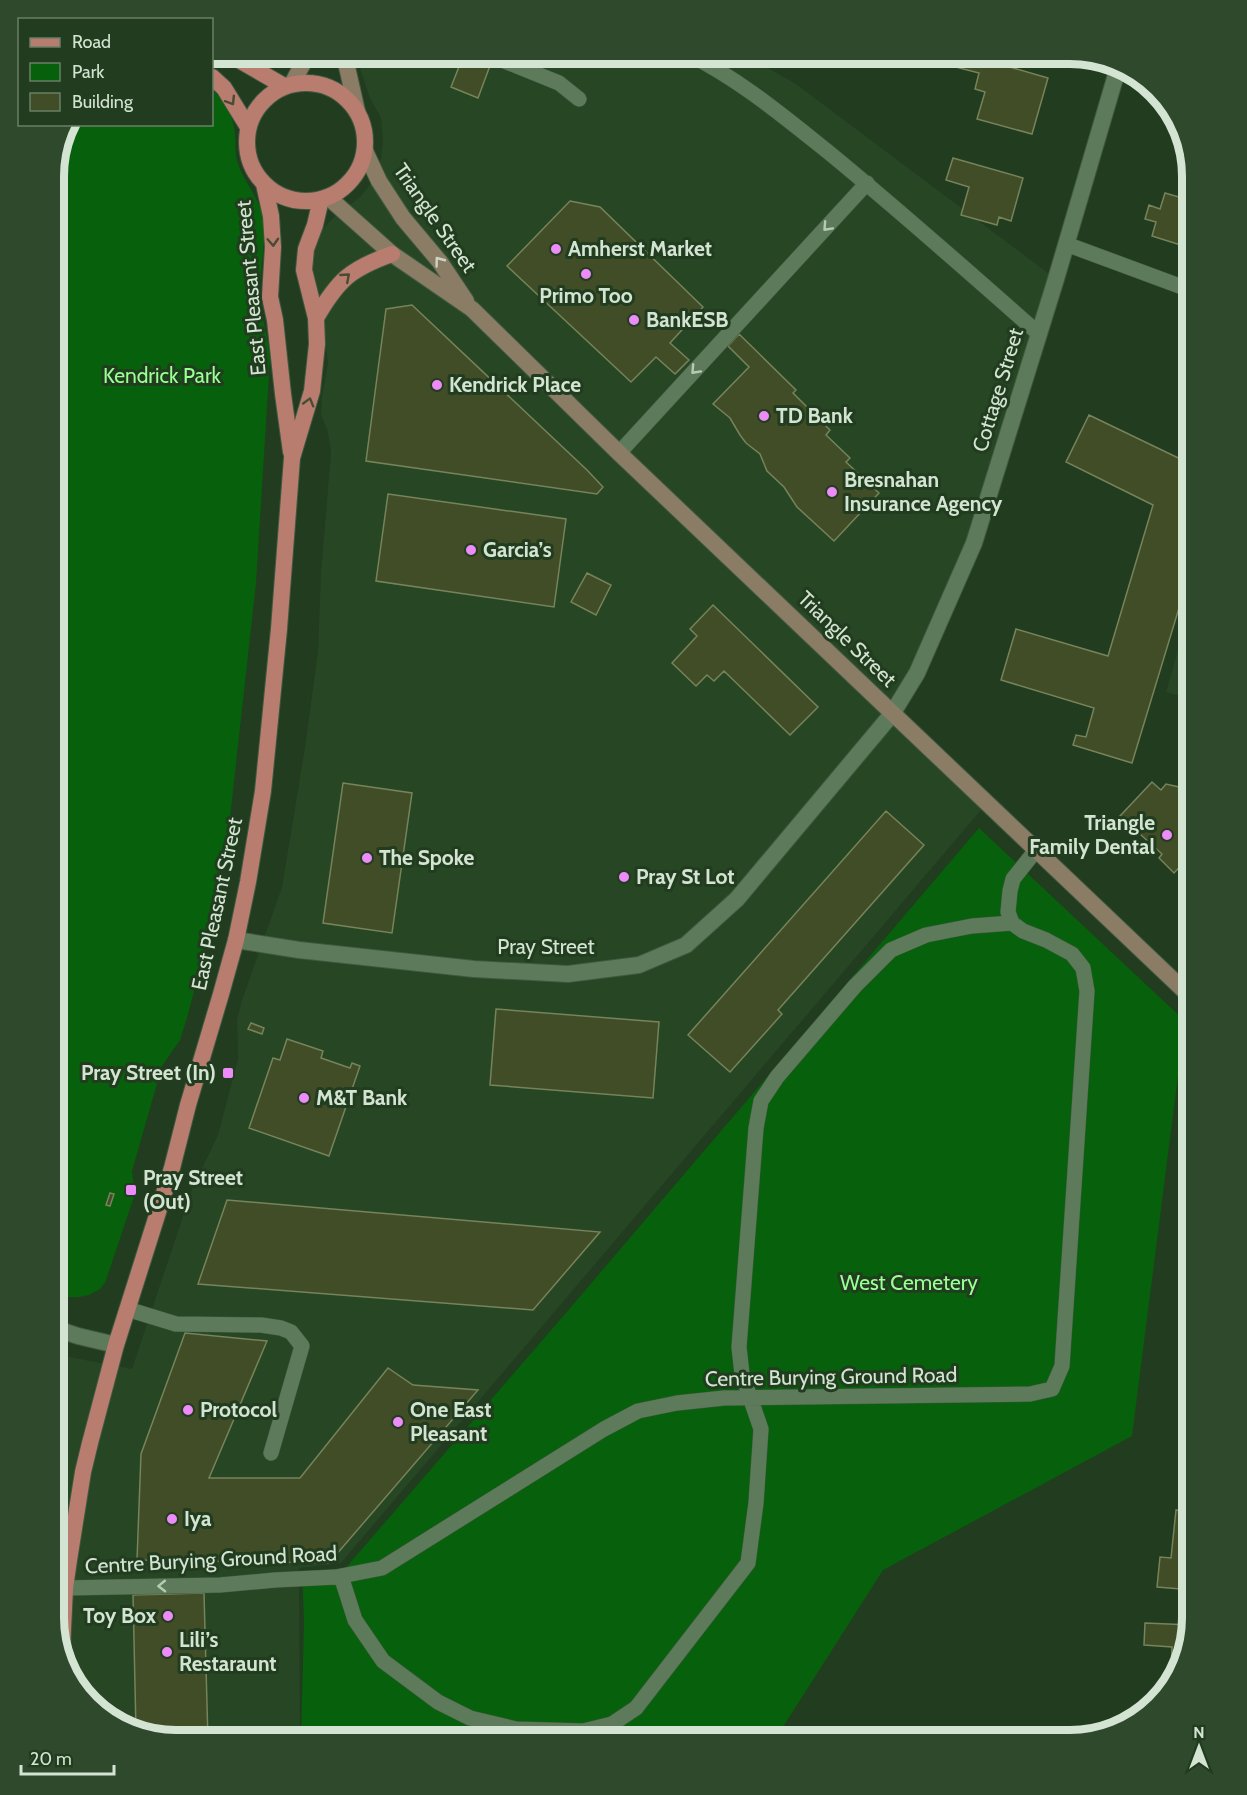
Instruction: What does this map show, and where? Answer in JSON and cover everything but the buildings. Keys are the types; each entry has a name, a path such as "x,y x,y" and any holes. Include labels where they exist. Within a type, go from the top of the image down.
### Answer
{"main road":[{"path":"247,64 289,85"},
{"path":"289,85 302,64"},
{"path":"347,64 357,111 364,130 365,151 361,165 353,179 342,190 325,198 300,201 280,196 264,184 254,172 248,158 246,142 248,127 255,110 268,96 289,85 311,83 329,87 340,93 357,111"},
{"path":"213,78 224,88 248,127"},
{"name":"Triangle Street","path":"365,151 379,181 403,218 440,262 472,309"},
{"name":"East Pleasant Street","path":"264,184 271,216 273,247 270,297 275,320 292,459"},
{"name":"Triangle Street","path":"325,198 392,254 472,309 619,453 1182,989"},
{"name":"East Pleasant Street","path":"64,1609 65,1588 83,1472 116,1345 169,1179 236,940 248,882 263,790 279,629 292,459 312,391 317,344 316,318 304,270 306,249 325,198"},
{"path":"316,318 329,294 351,272 366,263 392,254"}],"street":[{"name":"Cottage Street","path":"892,714 917,673 974,543 1116,74"},
{"name":"Pray Street","path":"236,940 299,950 474,969 568,974 639,965 686,945 737,899 892,714"},
{"path":"64,1331 116,1345"}],"lane":[{"path":"513,64 559,83 579,99"},
{"path":"708,65 773,108 867,183 1039,334"},
{"path":"619,453 867,183"},
{"path":"1066,244 1182,287"},
{"path":"587,1730 612,1724 636,1708 748,1563 756,1503 760,1429 742,1374 739,1347 756,1128 761,1101 777,1077 839,1004 891,950 926,935 972,926 1012,923 1008,912 1013,879 1036,850"},
{"name":"Centre Burying Ground Road","path":"65,1588 220,1585 341,1576 382,1568 604,1428 638,1411 677,1403 751,1397 1030,1394 1052,1389 1062,1366 1087,991 1083,968 1072,954 1023,931 1012,923"},
{"path":"127,1309 176,1324 261,1325 291,1332 302,1346 271,1453"},
{"path":"341,1576 355,1620 383,1661 438,1702 470,1718 516,1729 550,1730"}],"shaded area":[{"path":"359,64 762,65 796,84 1056,279 974,543 893,714 987,803 341,1563 299,1568 300,1730 169,1730 147,1727 120,1716 108,1707 97,1698 79,1675 68,1648 64,1619 64,1356 132,1369 192,1189 218,1135 238,1059 237,1020 242,1000 282,887 318,652 321,572 331,451 327,429 321,415 328,364 324,327 312,279 310,255 320,232 332,219 361,196 371,183 381,159 383,141 381,118 370,98"},
{"path":"1182,636 1182,697 1166,692"}],"green space":[{"name":"Kendrick Park","path":"213,91 230,115 234,127 238,164 262,214 264,236 260,301 270,359 256,583 228,836 215,912 187,1018 180,1040 162,1066 132,1171 135,1194 105,1283 89,1295 64,1296 65,162 77,126 213,126"},
{"name":"West Cemetery","path":"979,828 1182,1018 1182,1044 1132,1436 883,1570 781,1730 301,1730 304,1622 302,1571 343,1571"}],"place":[{"name":"Amherst Market","path":"556,249"},
{"name":"Primo Too","path":"586,274"},
{"name":"BankESB","path":"634,320"},
{"name":"Kendrick Place","path":"437,385"},
{"name":"TD Bank","path":"764,416"},
{"name":"Bresnahan Insurance Agency","path":"832,492"},
{"name":"Garcia’s","path":"471,550"},
{"name":"Triangle Family Dental","path":"1167,835"},
{"name":"The Spoke","path":"367,858"},
{"name":"Pray St Lot","path":"624,877"},
{"name":"Pray Street (In)","path":"228,1073"},
{"name":"M&T Bank","path":"304,1098"},
{"name":"Pray Street (Out)","path":"131,1190"},
{"name":"Protocol","path":"188,1410"},
{"name":"One East Pleasant","path":"398,1422"},
{"name":"Iya","path":"172,1519"},
{"name":"Toy Box","path":"168,1616"},
{"name":"Lili’s Restaraunt","path":"167,1652"}]}
